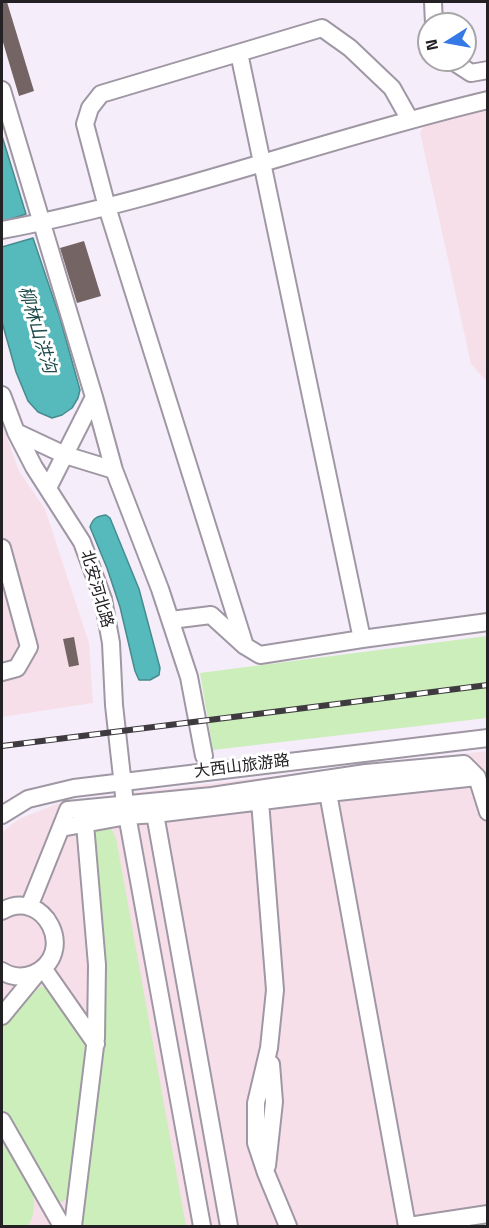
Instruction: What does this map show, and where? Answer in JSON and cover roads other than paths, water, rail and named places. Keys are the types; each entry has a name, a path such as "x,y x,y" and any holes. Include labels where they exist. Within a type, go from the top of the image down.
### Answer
{"street":[{"path":"245,646 107,207 85,124 90,108 101,94 322,28 350,48 392,88 410,120"},
{"path":"239,53 362,639"},
{"path":"2,90 114,470 160,589 189,677 204,756"},
{"path":"2,230 107,207 410,120 488,100"},
{"name":"北安河北路","path":"2,395 16,432 34,467 82,542 103,599 111,643 114,705 126,810 202,1227"},
{"path":"48,488 94,397"},
{"path":"16,432 65,455 114,470"},
{"path":"2,548 29,647 17,668 2,672"},
{"path":"171,620 211,615 245,646 260,655 488,622"},
{"name":"大西山旅游路","path":"2,815 28,799 74,788 488,738"},
{"path":"61,828 85,824 126,810 212,796 366,773 464,764 477,777 488,812"},
{"path":"208,777 212,796"},
{"path":"29,907 68,810 126,810 155,814 477,777"},
{"path":"328,793 408,1227 488,1214"},
{"path":"260,801 275,990 269,1048 274,1102 266,1173 288,1227"},
{"path":"155,814 229,1227"},
{"path":"73,1227 96,1044 97,965 85,824"},
{"path":"2,911 18,906 29,907 40,912 48,920 55,942 53,953 47,963 2,1016"},
{"path":"41,970 96,1044"},
{"path":"2,971 16,977 28,976 41,970"},
{"path":"2,1121 55,1224"}],"water":[{"path":"2,136 26,214 2,222"},
{"name":"柳林山洪沟","path":"33,238 60,318 80,390 72,408 52,418 38,412 28,401 16,372 2,322 2,247"},
{"path":"106,515 110,518 139,589 160,668 159,675 150,680 139,680 135,671 120,607 90,527 96,518"}],"railway":[{"path":"2,746 488,685"}]}
